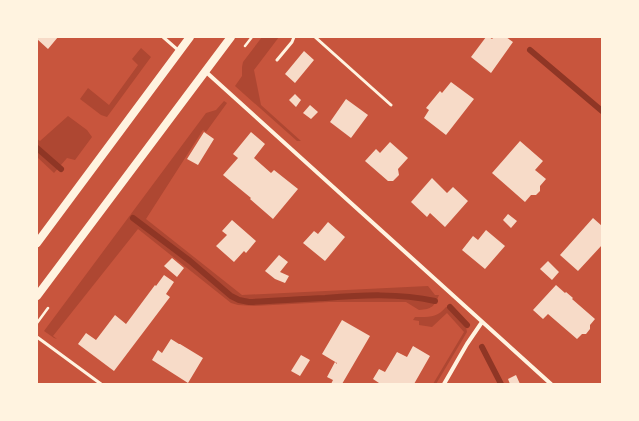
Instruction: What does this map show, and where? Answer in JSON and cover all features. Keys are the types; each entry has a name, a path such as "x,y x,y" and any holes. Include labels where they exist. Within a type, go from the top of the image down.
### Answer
{"main road":[{"path":"37,243 190,37"},
{"path":"37,296 231,37"}],"street":[{"path":"205,71 551,384"},
{"path":"444,384 467,344 482,322"}],"lane":[{"path":"163,37 180,51"},
{"path":"277,60 292,42 294,37"},
{"path":"315,37 391,105"},
{"path":"37,337 101,384"}],"shaded area":[{"path":"262,37 279,37 254,70 261,105 301,141 297,141 235,86 242,76 243,62"},
{"path":"141,48 151,57 107,117 101,115 80,99 88,88 109,105 138,65 132,59"},
{"path":"224,101 227,103 206,132 203,130 146,219 242,295 428,286 435,295 439,295 434,305 427,309 419,310 406,302 329,302 254,306 238,305 231,303 138,229 53,336 57,339 44,331 206,113 216,110"},
{"path":"68,116 87,130 92,137 75,160 67,158 54,173 37,157 37,139 40,141"},
{"path":"446,307 449,308 466,327 467,332 436,384 433,384 464,332 447,313 432,327 419,325 419,321 413,320 415,317 429,317 436,315 443,311"}],"building":[{"path":"37,37 58,37 48,49 37,39"},
{"path":"486,37 492,39 494,37 506,37 513,42 491,73 471,57"},
{"path":"304,51 314,60 295,83 285,74"},
{"path":"451,82 474,99 446,135 424,118 429,110 426,108 440,91 442,93"},
{"path":"295,94 301,100 296,107 289,100"},
{"path":"346,99 368,115 351,138 330,122"},
{"path":"310,105 318,112 311,119 303,113"},
{"path":"204,132 214,139 198,165 187,159"},
{"path":"251,132 265,144 254,158 271,173 274,170 298,189 273,219 250,199 251,198 223,175 238,158 233,154"},
{"path":"520,141 543,161 535,170 546,179 540,186 540,191 536,195 531,195 525,202 492,173"},
{"path":"390,142 408,158 398,169 399,175 393,181 388,181 365,161 376,149 380,153"},
{"path":"432,178 447,193 453,187 468,201 445,227 430,213 427,217 411,202"},
{"path":"508,214 517,221 511,228 503,220"},
{"path":"593,218 602,226 602,245 578,271 560,255"},
{"path":"232,220 256,241 246,253 244,251 234,262 216,246 227,235 222,231"},
{"path":"328,222 345,237 325,261 303,243 314,231 318,234"},
{"path":"486,230 505,246 485,269 462,250 473,236 478,240"},
{"path":"279,255 288,262 280,272 289,276 285,283 275,279 265,271"},
{"path":"172,258 184,268 177,277 164,266"},
{"path":"548,261 559,272 552,280 540,269"},
{"path":"164,275 174,282 166,294 170,297 114,371 78,344 86,333 96,340 115,315 126,324"},
{"path":"556,285 573,298 572,299 595,319 590,325 590,329 586,334 582,334 577,339 548,314 543,319 533,310"},
{"path":"342,320 370,336 342,384 331,384 333,380 327,377 335,362 337,363 322,354"},
{"path":"171,339 203,358 188,383 152,360 158,350 162,353"},
{"path":"413,346 430,356 414,384 378,384 379,383 373,379 379,369 385,372 397,352 407,357"},
{"path":"301,355 310,360 300,376 291,371"},
{"path":"516,375 520,384 510,384 508,379"}],"waterway":[{"path":"530,50 602,111"},
{"path":"37,148 61,169"},
{"path":"133,218 190,261 231,296 239,300 249,302 380,295 421,298 435,301"},
{"path":"450,307 467,325"},
{"path":"482,347 501,384"}]}
